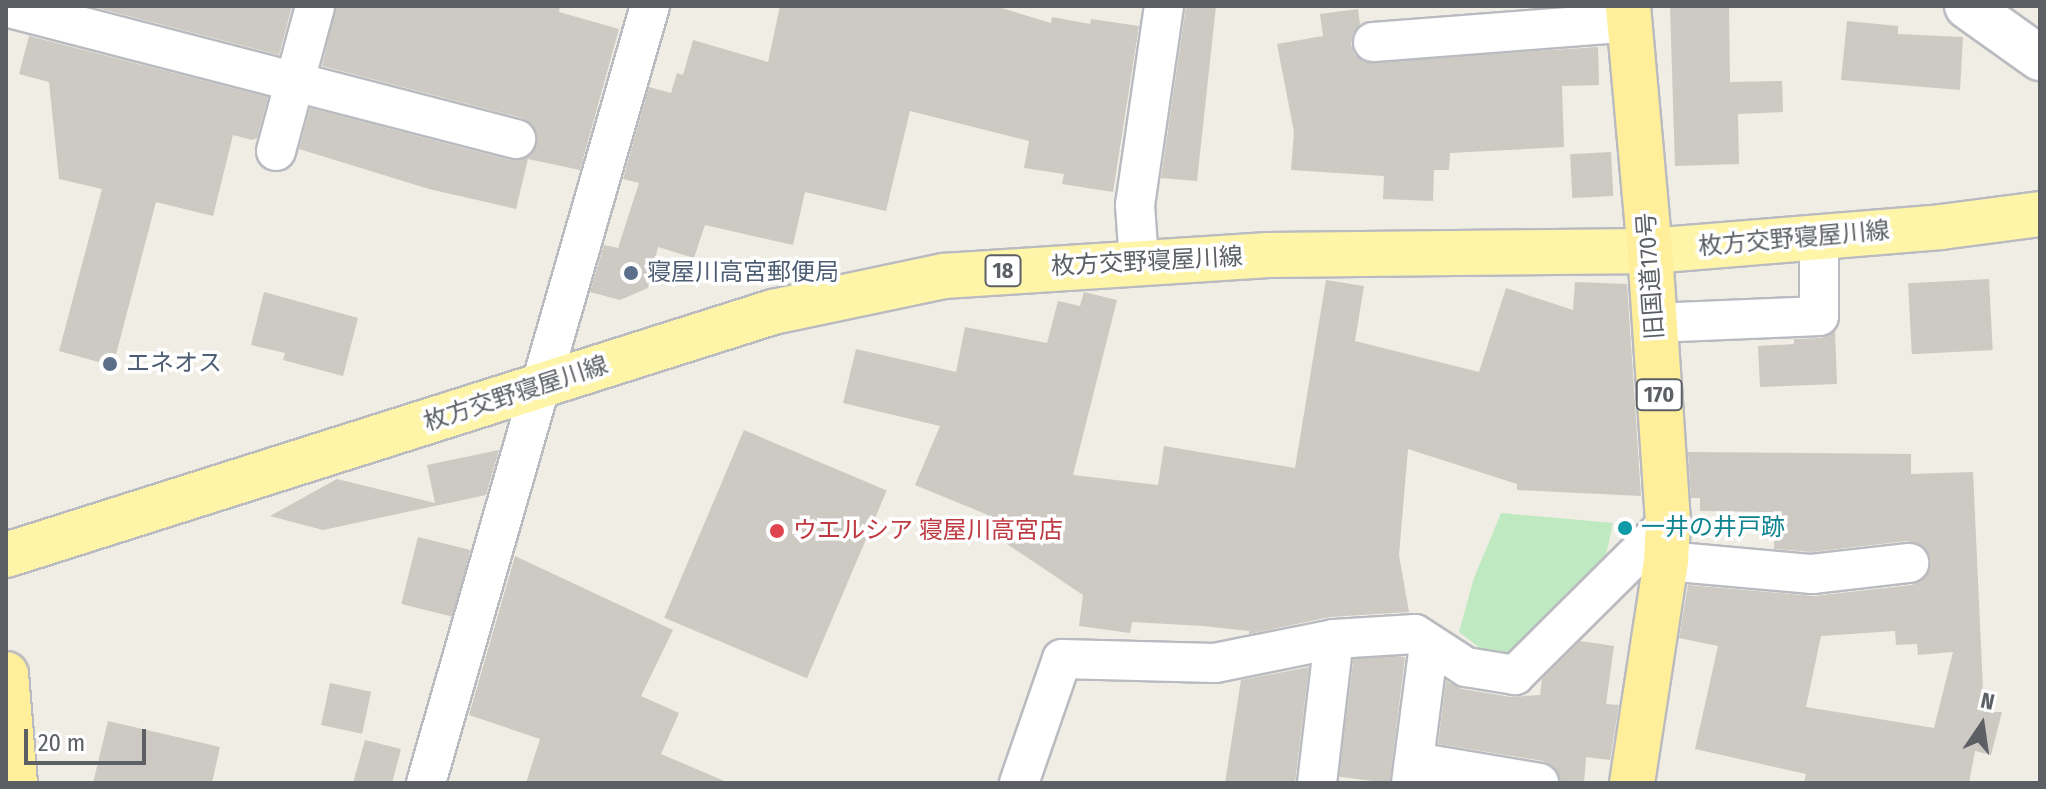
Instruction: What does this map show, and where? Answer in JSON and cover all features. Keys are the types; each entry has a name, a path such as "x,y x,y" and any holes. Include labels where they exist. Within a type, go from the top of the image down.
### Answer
{"highway":[{"name":"旧国道170号","path":"1629,14 1650,251 1667,542 1632,783"},
{"path":"6,674 15,783"}],"main road":[{"name":"枚方交野寝屋川線","path":"6,555 773,312 944,276 1268,255 1650,251 1941,227 2040,214"}],"street":[{"path":"276,151 315,6"},
{"path":"426,783 650,6"},
{"path":"1139,262 1135,205 1164,6"},
{"path":"1967,6 2040,58"},
{"path":"6,7 516,139"},
{"path":"1373,42 1470,20 1629,14"},
{"path":"1654,323 1819,316 1819,238"},
{"path":"1019,783 1062,659 1215,663 1334,639 1415,634 1466,667 1515,675 1667,542 1812,574 1909,563"},
{"path":"1317,783 1334,639"},
{"path":"1429,644 1413,773 1539,783"}],"green space":[{"path":"1501,513 1613,523 1604,564 1510,656 1489,655 1459,632 1474,578"}],"building":[{"path":"90,6 292,6 279,55"},
{"path":"336,6 560,6 559,12 619,29 580,170 528,159 516,209 429,189 299,149 310,108 510,160 531,155 537,144 532,124 522,118 322,66"},
{"path":"780,6 995,6 1051,23 1052,17 1090,24 1091,19 1139,26 1113,192 1062,184 1064,174 1024,168 1029,141 910,111 886,211 805,192 793,245 705,225 694,258 658,247 648,288 620,300 590,292 604,245 618,248 639,183 623,179 649,87 671,93 677,73 683,75 693,40 768,62"},
{"path":"1186,6 1216,6 1197,181 1161,178"},
{"path":"1670,6 1729,6 1730,82 1782,81 1783,112 1738,114 1739,164 1675,166"},
{"path":"1358,9 1360,24 1353,33 1351,44 1355,55 1364,62 1598,47 1599,85 1562,86 1564,147 1450,153 1449,170 1434,170 1433,201 1383,199 1384,176 1291,170 1294,132 1277,44 1323,36 1320,14"},
{"path":"1847,21 1898,26 1898,34 1963,37 1960,90 1841,80"},
{"path":"29,36 268,97 257,138 252,140 233,135 213,216 156,202 113,366 59,351 102,189 59,179 49,82 19,74"},
{"path":"1611,152 1613,196 1572,198 1570,154"},
{"path":"1989,279 1993,350 1912,354 1908,283"},
{"path":"1326,280 1364,286 1355,341 1479,372 1506,288 1573,310 1575,282 1627,284 1641,496 1517,490 1517,484 1408,449 1399,555 1409,612 1330,617 1249,634 1249,631 1203,626 1132,622 1130,633 1079,626 1083,595 980,526 988,515 915,485 940,426 843,403 856,349 956,372 965,327 1047,343 1058,301 1080,306 1084,292 1117,300 1073,475 1158,485 1164,446 1295,468"},
{"path":"264,292 358,318 343,376 283,360 285,353 251,345"},
{"path":"1835,330 1837,384 1760,387 1758,346 1794,344 1794,339 1821,338"},
{"path":"744,430 887,491 807,678 664,618"},
{"path":"499,450 486,495 323,530 270,516 337,479 435,503 427,465"},
{"path":"1688,452 1911,454 1911,474 1973,472 1984,712 2002,712 1991,755 1975,751 1969,783 1804,783 1806,774 1695,749 1718,646 1679,638 1688,585 1814,596 1912,585 1929,572 1931,561 1926,549 1907,541 1812,552 1774,549 1775,512 1700,511 1700,498 1691,498","holes":["1895,631 1896,645 1917,644 1918,655 1953,652 1934,728 1806,707 1821,636"]},
{"path":"418,537 470,550 454,617 401,604"},
{"path":"515,556 673,630 641,696 679,713 661,754 729,783 526,783 540,739 469,715"},
{"path":"1580,641 1614,646 1606,704 1619,705 1610,760 1586,757 1584,783 1560,783 1554,767 1543,761 1438,744 1446,681 1462,689 1511,697 1540,695 1542,679"},
{"path":"1354,651 1405,657 1390,783 1339,777"},
{"path":"1309,667 1295,783 1225,783 1241,680"},
{"path":"330,683 371,692 362,734 321,725"},
{"path":"108,721 220,747 212,783 93,783"},
{"path":"365,740 401,749 392,783 353,783"}],"place":[{"name":"寝屋川高宮郵便局","path":"631,273"},
{"name":"エネオス","path":"110,364"},
{"name":"一井の井戸跡","path":"1625,528"},
{"name":"ウエルシア 寝屋川高宮店","path":"777,531"}]}
